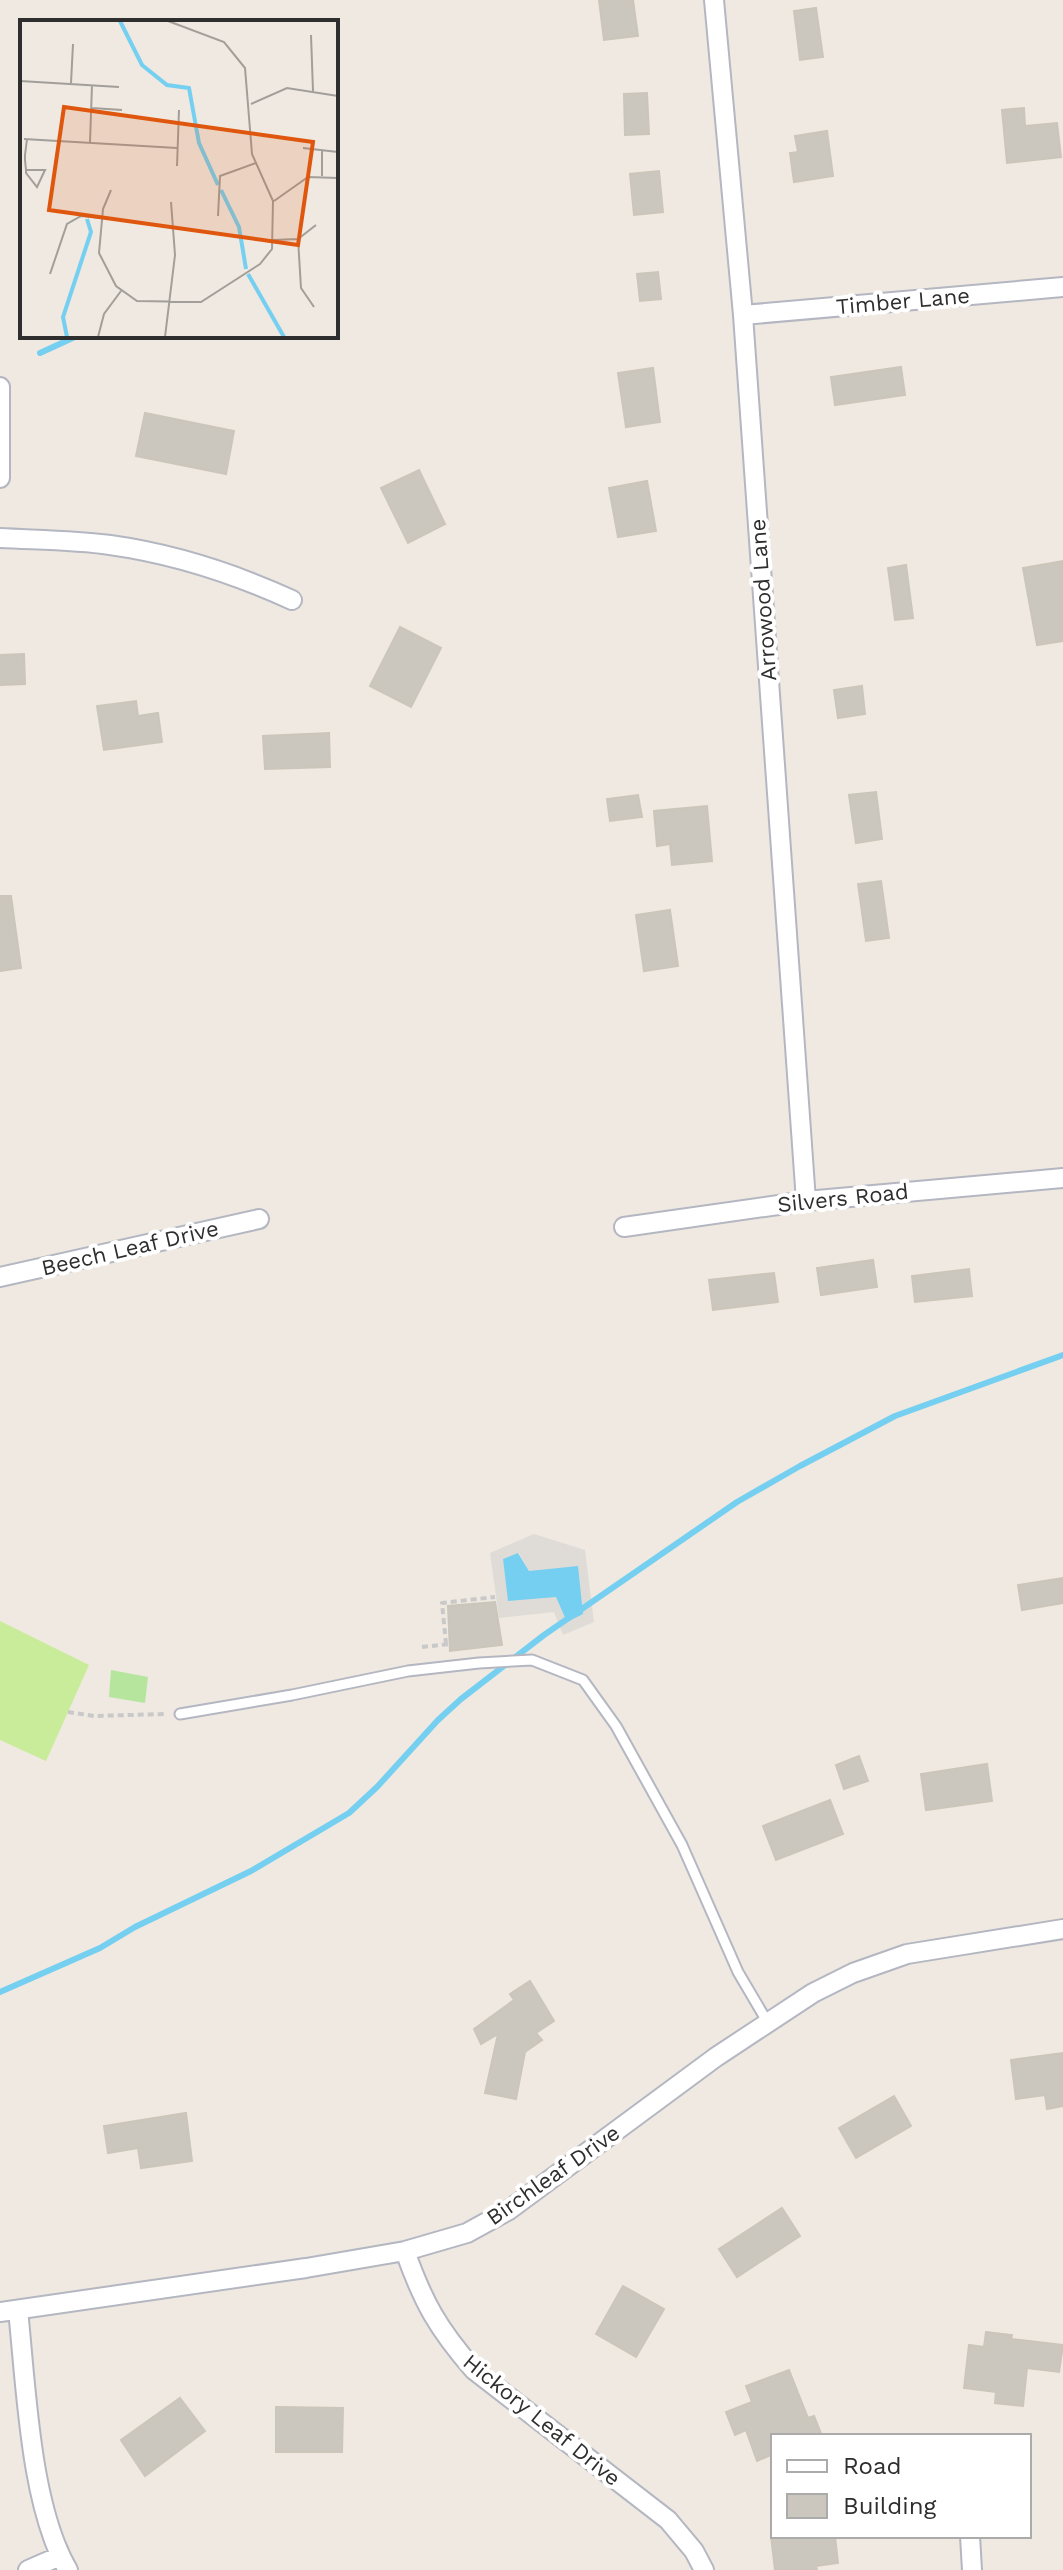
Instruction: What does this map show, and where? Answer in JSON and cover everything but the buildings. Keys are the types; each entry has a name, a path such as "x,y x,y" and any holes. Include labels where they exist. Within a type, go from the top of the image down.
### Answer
{"street":[{"name":"Arrowood Lane","path":"714,0 743,315 806,1201"},
{"name":"Timber Lane","path":"743,315 1063,287"},
{"path":"0,387 0,478"},
{"path":"0,538 90,543 170,556 243,578 292,600"},
{"name":"Silvers Road","path":"624,1227 806,1201 1063,1178"},
{"name":"Beech Leaf Drive","path":"0,1277 259,1219"},
{"name":"Birchleaf Drive","path":"9,2311 306,2268 405,2251 467,2233 509,2210 716,2057 813,1993 853,1973 907,1954 1063,1929"},
{"name":"Hickory Leaf Drive","path":"405,2251 420,2293 434,2319 474,2370 668,2520 694,2551 704,2570"},
{"path":"9,2311 44,2506 64,2563 28,2570"},
{"path":"970,2538 972,2570"}],"lane":[{"path":"180,1714 408,1671 479,1663 532,1660 583,1680 616,1726 682,1845 738,1972 768,2023"}],"path":[{"path":"422,1647 448,1644 442,1603 495,1597"},
{"path":"68,1712 94,1716 180,1714"}],"green space":[{"path":"0,1621 89,1665 46,1761 0,1740"},
{"path":"111,1670 148,1677 145,1703 109,1697"}],"shaded area":[{"path":"534,1534 585,1550 594,1622 563,1635 554,1612 499,1618 490,1553","holes":["519,1553 529,1571 582,1615 503,1559"]}],"water":[{"path":"518,1553 529,1571 578,1566 583,1614 567,1622 556,1597 508,1601 503,1559"}],"waterway":[{"path":"40,353 73,338"},
{"path":"0,1992 100,1948 135,1927 251,1871 349,1813 461,1699 544,1635 737,1502 895,1416 1063,1355"}]}
